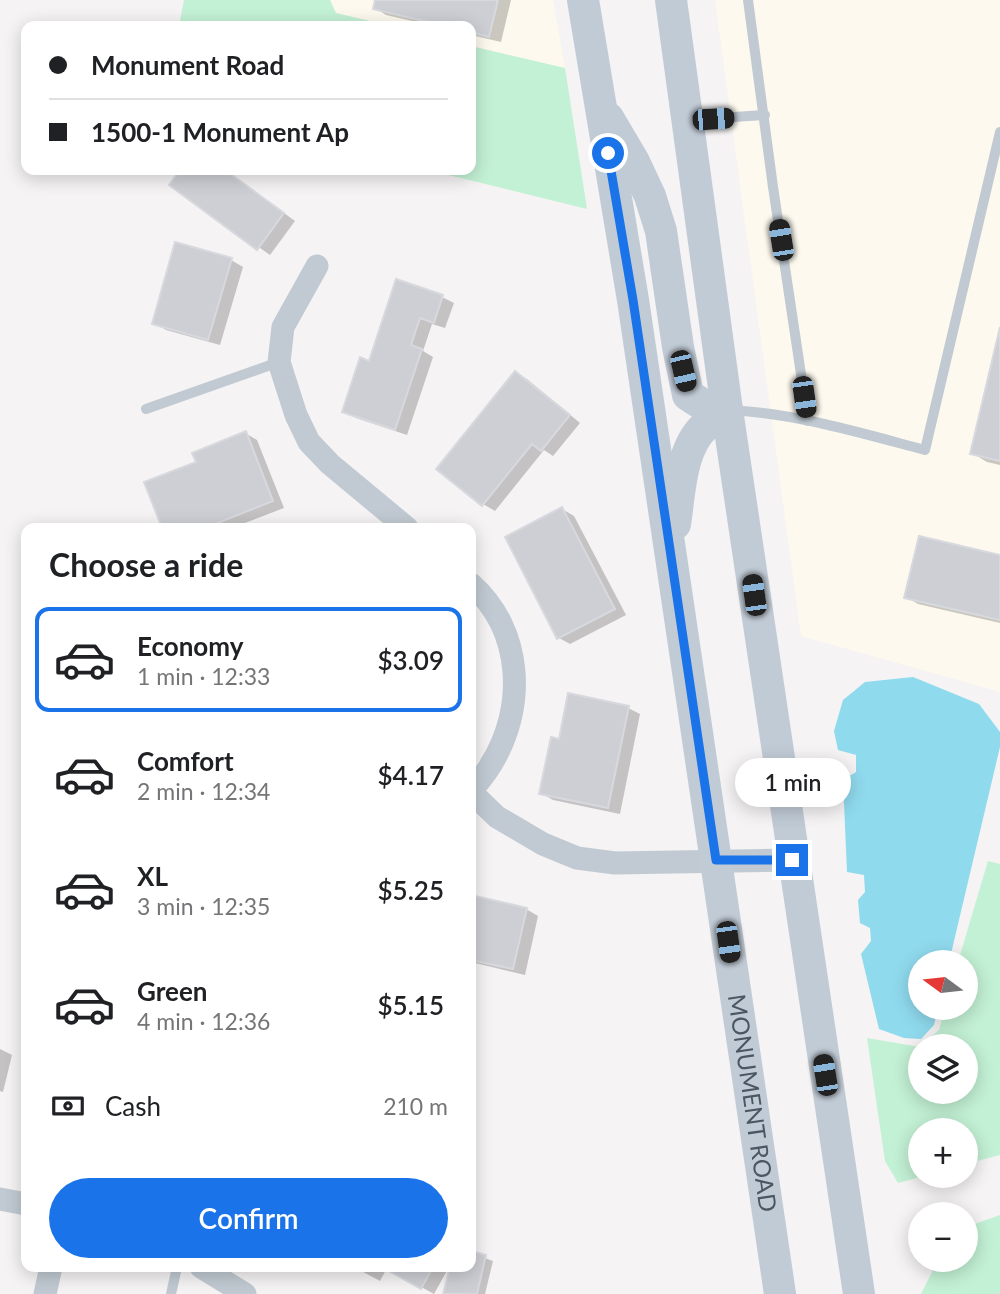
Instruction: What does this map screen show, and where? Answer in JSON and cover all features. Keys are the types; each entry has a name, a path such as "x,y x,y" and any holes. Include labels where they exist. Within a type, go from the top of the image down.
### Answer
{"main road":[{"name":"MONUMENT ROAD","path":"583,0 633,300 780,1294"},
{"path":"671,0 792,860 859,1294"},
{"path":"599,104 635,162 661,231 688,395 705,406 727,410"},
{"path":"670,562 681,480 688,451 703,428 727,410"}],"street":[{"path":"317,266 283,327 279,362 296,415 309,442 330,464 401,523"},
{"path":"476,589 506,631 514,663 516,687 502,745 476,786"},
{"path":"476,797 497,817 543,844 577,858 615,863 792,860"},
{"path":"0,1199 21,1203"},
{"path":"45,1294 50,1272"},
{"path":"209,1272 245,1294"}],"lane":[{"path":"748,0 808,421"},
{"path":"686,120 765,115"},
{"path":"727,410 755,411 808,421 925,450 1000,132"},
{"path":"146,409 279,362"},
{"path":"171,1294 176,1272"}],"shaded area":[{"path":"330,0 553,0 565,68 476,47 476,21 370,21 336,13"},
{"path":"715,0 1000,0 1000,692 801,636"}],"green space":[{"path":"184,0 330,0 336,13 370,21 180,21"},
{"path":"476,47 565,68 587,209 448,175 476,175"},
{"path":"988,861 1000,864 1000,1155 978,1161 978,1118 908,1118 908,1180 898,1183 885,1161 867,1038 908,1045 908,1104 978,1104 978,1034 934,1034 939,1030 942,1020 978,1020 978,950 962,950"},
{"path":"1000,1215 1000,1294 921,1294 932,1272 978,1272 978,1223"}],"water":[{"path":"913,677 979,704 1000,732 1000,747 952,950 908,950 908,1020 935,1020 926,1034 908,1034 908,1038 879,1029 861,954 871,941 870,928 860,923 858,900 865,892 864,875 847,872 843,780 856,772 856,755 838,750 834,731 843,700 865,682"}],"building":[{"path":"375,0 498,0 489,37 476,33 476,21 424,21 373,9"},
{"path":"176,175 232,175 284,213 257,250 169,185"},
{"path":"175,242 232,258 208,340 152,324"},
{"path":"396,279 443,295 434,323 420,318 411,345 422,349 395,430 342,412 360,357 369,361"},
{"path":"1000,327 1000,461 970,454"},
{"path":"515,371 570,415 541,451 532,444 482,506 436,469"},
{"path":"246,431 273,501 218,523 160,523 144,482 196,462 192,453"},
{"path":"562,507 615,609 557,639 505,537"},
{"path":"919,536 1000,555 1000,620 904,598"},
{"path":"568,693 629,706 608,808 539,794 551,737 559,739"},
{"path":"476,896 527,908 513,969 476,961"},
{"path":"476,1252 486,1255 477,1294 443,1294 449,1272 476,1272"},
{"path":"391,1272 430,1272 421,1289"}],"route":[{"path":"608,153 633,300 716,860 792,860"}]}
